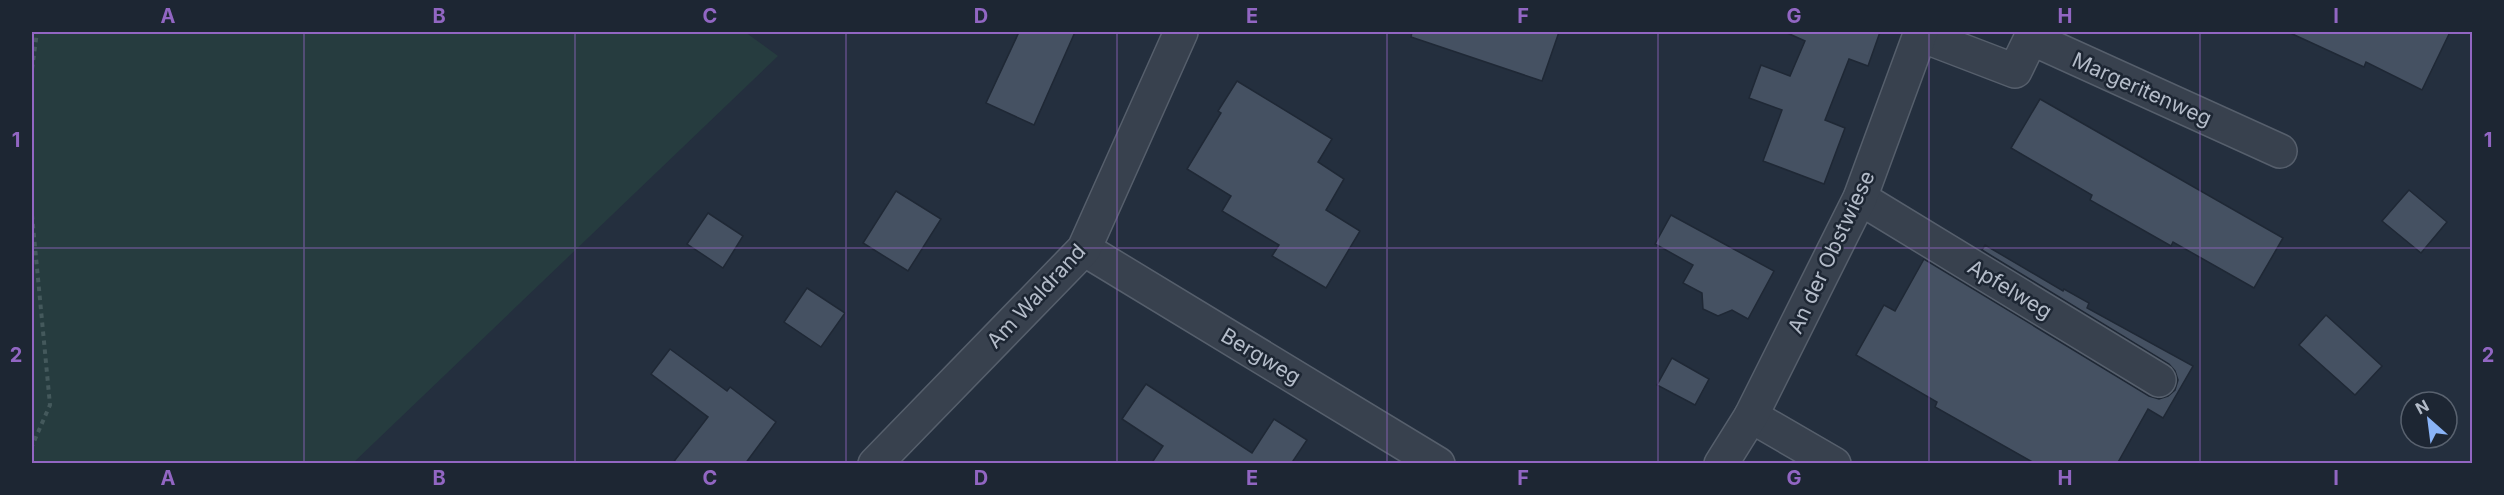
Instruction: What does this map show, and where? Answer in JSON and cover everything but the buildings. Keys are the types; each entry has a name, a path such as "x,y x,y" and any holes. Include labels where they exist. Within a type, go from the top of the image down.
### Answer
{"street":[{"name":"Am Waldrand","path":"876,464 1084,249 1181,32"},
{"name":"Margeritenweg","path":"1921,33 2016,71 2031,38 2280,151"},
{"name":"An der Obstwiese","path":"1721,464 1751,416 1860,198 1921,33"},
{"name":"Apfelweg","path":"1860,198 2159,380"},
{"name":"Bergweg","path":"1084,249 1438,464"},
{"path":"1751,416 1833,464"}],"path":[{"path":"32,69 37,32"},
{"path":"32,215 50,405 32,446"}],"green space":[{"path":"32,32 745,32 778,56 353,463 32,464"}]}
